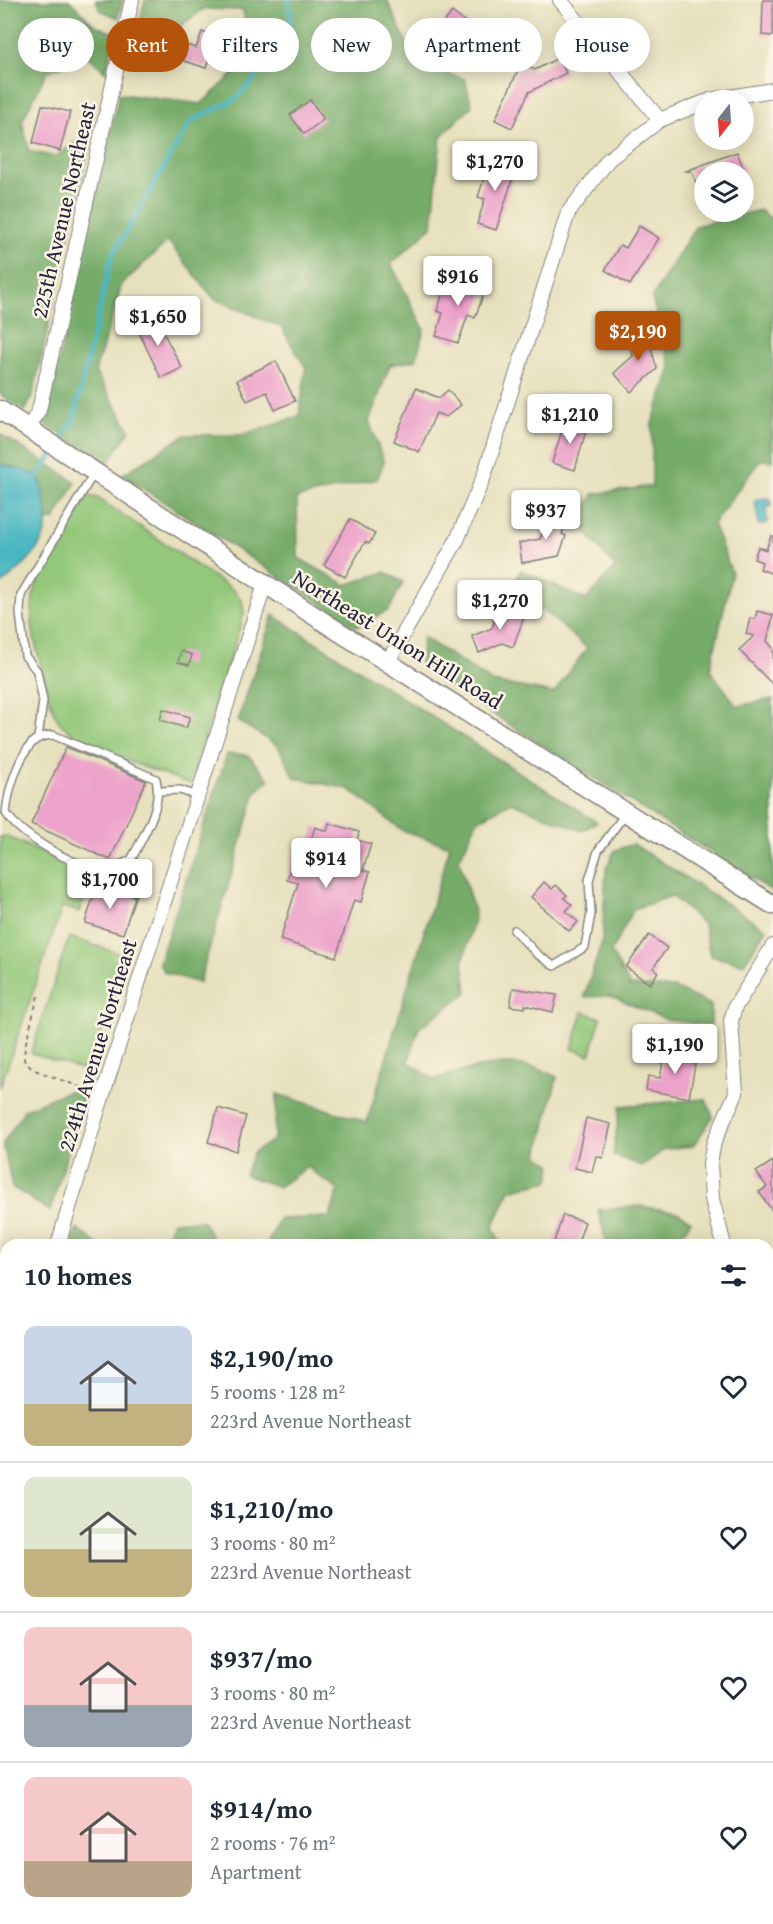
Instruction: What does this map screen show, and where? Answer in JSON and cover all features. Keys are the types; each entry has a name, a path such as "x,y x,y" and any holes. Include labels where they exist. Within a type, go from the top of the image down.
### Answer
{"street":[{"name":"225th Avenue Northeast","path":"29,428 39,410 132,0"},
{"path":"560,0 660,120"},
{"path":"754,93 773,90"},
{"path":"388,661 457,540 484,476 568,213 609,159 660,120 694,106"},
{"name":"Northeast Union Hill Road","path":"0,410 266,584 773,905"},
{"name":"224th Avenue Northeast","path":"60,1239 103,1095 266,584"},
{"path":"722,1239 717,1224 710,1163 714,1142 736,1093 731,1021 735,1007 773,946"}],"lane":[{"path":"38,738 43,701 37,671 25,656 20,613 21,595 96,471"},
{"path":"53,735 156,779 159,791 155,808 131,860 116,867 99,869 35,841 15,827 6,813 8,790 31,744 38,738 53,735"},
{"path":"159,791 180,790 198,796"},
{"path":"514,930 537,954 554,966 585,947 591,914 589,880 598,851 627,812"}],"path":[{"path":"38,996 25,1046 24,1060 32,1069 62,1083 103,1095"}],"green space":[{"path":"0,0 69,0 87,18 18,18 18,72 47,72 22,121 29,151 55,157 79,140 91,141 33,394 25,411 0,394"},
{"path":"96,0 123,0 118,18 100,10"},
{"path":"145,0 387,0 404,37 404,72 441,72 465,79 472,106 441,136 432,227 391,264 424,329 416,360 390,365 369,421 384,462 377,479 297,498 298,558 346,585 385,572 403,582 389,610 357,627 122,475 185,435 241,435 299,416 306,368 281,327 214,299 168,241 122,284 95,372 130,430 107,465 42,422 48,410 119,94 201,104 236,72 299,72 299,18 244,18 243,10 204,9 189,20 189,18 140,18"},
{"path":"94,24 106,30 106,72 94,61"},
{"path":"760,210 773,220 773,461 760,460 713,524 732,573 710,670 737,706 773,699 773,892 419,667 423,637 492,682 554,693 587,648 514,585 521,570 586,600 615,567 579,524 593,494 652,486 652,424 671,368 652,298 696,226 712,222 754,222 754,212"},
{"path":"0,434 76,482 55,519 47,521 39,475 0,464"},
{"path":"88,496 98,498 233,590 242,600 244,614 190,784 96,747 64,727 53,710 34,635 33,596 39,578"},
{"path":"273,615 597,822 582,831 511,802 477,821 459,860 475,915 463,962 467,993 419,1028 408,1062 434,1079 496,1064 525,1066 557,1077 538,1155 552,1165 549,1181 510,1190 493,1227 498,1239 270,1239 279,1219 330,1217 338,1190 307,1167 279,1187 245,1175 253,1153 274,1139 277,1094 367,1122 450,846 403,831 349,789 295,778 278,746 238,721"},
{"path":"227,754 248,755 269,780 256,792 199,983 164,972 159,963"},
{"path":"6,836 91,875 80,912 62,907 0,1088 0,837"},
{"path":"633,844 766,929 744,964 710,956 704,925 672,896 634,909 611,952 630,986 674,988 711,1005 711,1025 667,1020 611,996 584,997 602,942 606,869 615,850"},
{"path":"69,937 127,956 89,1072 31,1053"},
{"path":"583,1012 601,1018 590,1055 572,1049"},
{"path":"68,1091 85,1094 50,1211 12,1187 3,1144 25,1109"},
{"path":"706,1099 713,1117 693,1146 665,1149 642,1166 613,1155 620,1106"},
{"path":"639,1206 678,1212 691,1221 684,1231 673,1239 605,1239 598,1210"},
{"path":"173,1221 203,1221 213,1239 166,1239"},
{"path":"77,1228 91,1239 74,1239"}],"water":[{"path":"0,464 39,475 47,522 37,549 23,566 0,585"},
{"path":"769,498 772,505 766,509 767,523 759,525 755,501"}],"building":[{"path":"763,0 773,0 773,36 762,35"},
{"path":"452,12 460,18 447,18"},
{"path":"201,35 201,66 189,62 189,46 196,48"},
{"path":"554,60 554,72 566,73 529,92 512,128 495,120 517,72 542,72 542,66"},
{"path":"310,100 324,119 304,134 290,115"},
{"path":"42,105 70,112 60,151 33,143"},
{"path":"737,152 741,162 710,162"},
{"path":"491,157 517,165 496,230 477,224 485,199 478,197"},
{"path":"639,226 659,238 630,285 605,270 620,245 626,248"},
{"path":"449,275 486,287 475,318 468,315 458,343 436,336 443,313 437,311"},
{"path":"154,315 182,368 161,378 135,324"},
{"path":"646,330 657,369 631,392 614,373 633,356 628,336"},
{"path":"276,361 295,401 275,410 267,392 247,401 237,380"},
{"path":"416,388 439,398 448,390 461,405 446,417 436,413 419,452 394,441"},
{"path":"565,420 587,427 575,470 552,463"},
{"path":"549,513 567,520 562,534 566,536 559,556 522,563 519,543 540,539"},
{"path":"350,519 375,534 369,544 365,542 345,577 324,565"},
{"path":"773,536 773,574 760,569 762,562 754,559 758,547 766,550"},
{"path":"499,608 524,617 513,647 502,643 479,653 472,636 492,628"},
{"path":"757,611 773,615 767,641 773,648 773,685 739,650 754,636 746,634 750,618 755,619"},
{"path":"181,651 192,655 189,665 178,662"},
{"path":"163,709 190,717 186,728 160,720"},
{"path":"66,747 146,781 110,860 31,824"},
{"path":"329,823 359,832 357,840 371,844 363,870 370,872 361,902 354,900 336,957 280,940 298,883 287,880 296,849 307,853 315,827 327,831"},
{"path":"133,871 144,874 136,896 126,892"},
{"path":"544,882 552,889 556,885 567,895 564,898 572,905 566,911 578,922 569,931 531,897"},
{"path":"97,885 135,897 123,934 85,923"},
{"path":"649,935 667,948 653,968 658,972 650,984 626,967"},
{"path":"513,988 557,995 553,1012 525,1005 525,1008 510,1006"},
{"path":"674,1050 697,1054 689,1098 646,1090 648,1076 660,1078 664,1058 672,1060"},
{"path":"218,1108 246,1116 236,1151 208,1142"},
{"path":"586,1118 611,1124 603,1158 596,1156 592,1172 575,1168"},
{"path":"773,1161 773,1212 759,1192 767,1187 756,1172"},
{"path":"563,1215 585,1222 579,1239 555,1239"}],"waterway":[{"path":"58,445 73,422 112,256 191,121 236,99 291,39 289,0"},
{"path":"39,475 54,452"}]}
